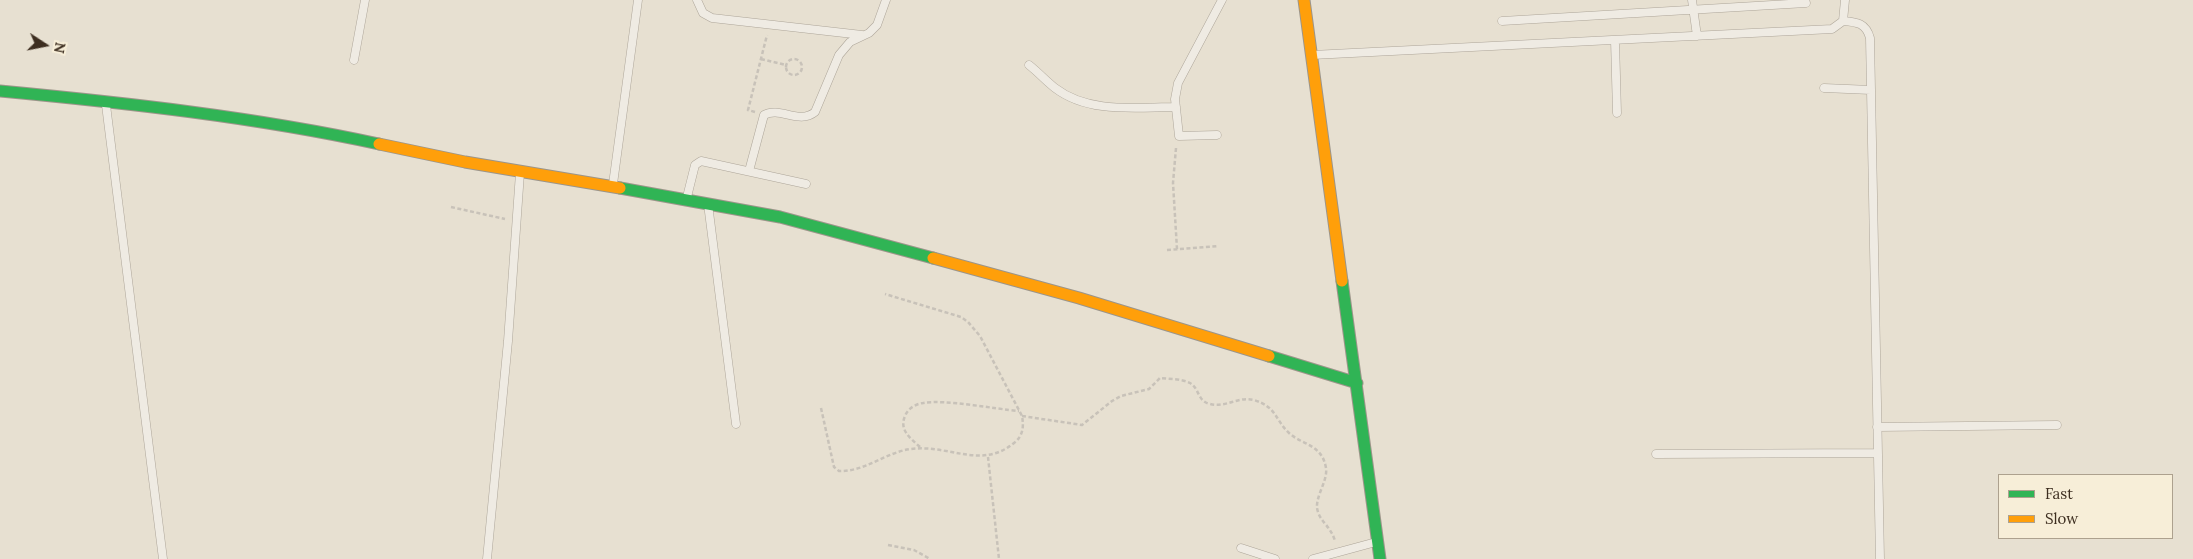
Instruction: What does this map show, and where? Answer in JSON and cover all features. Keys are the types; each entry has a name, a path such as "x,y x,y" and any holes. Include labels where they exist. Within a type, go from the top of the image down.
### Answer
{"street":[{"path":"1304,0 1358,384 1380,559"},
{"path":"0,91 106,101 338,135 520,171 708,202 832,230 1070,296 1358,384"}],"lane":[{"path":"354,60 365,0"},
{"path":"612,186 638,0"},
{"path":"697,0 703,13 712,18 864,36"},
{"path":"748,171 764,115 770,112 802,117 811,115 818,108 839,54 850,42 874,30 880,21 886,0"},
{"path":"1217,135 1179,136 1176,91 1180,76 1222,0"},
{"path":"1692,0 1697,36"},
{"path":"1843,21 1845,0"},
{"path":"1502,21 1806,3"},
{"path":"1311,55 1832,29 1843,21 1861,24 1869,32 1880,559"},
{"path":"1614,40 1617,113"},
{"path":"1029,65 1061,92 1092,105 1116,108 1176,107"},
{"path":"1824,88 1871,90"},
{"path":"106,101 163,559"},
{"path":"687,198 694,168 698,162 704,161 806,184"},
{"path":"487,559 508,341 520,171"},
{"path":"708,202 736,424"},
{"path":"1878,427 2057,425"},
{"path":"1656,454 1878,453"},
{"path":"1314,559 1378,542"},
{"path":"1241,548 1275,559"}],"path":[{"path":"764,115 748,110 770,24"},
{"path":"761,59 786,65"},
{"path":"791,59 795,59 798,60 802,67 798,74 791,75 786,69 786,65 791,59"},
{"path":"1177,249 1173,182 1174,162 1179,136"},
{"path":"451,207 516,222"},
{"path":"1167,250 1218,246"},
{"path":"821,408 834,467 839,471 864,466 902,450 920,448 988,457 998,454 1017,441 1023,429 1022,416 980,336 968,322 961,317 885,294"},
{"path":"1022,416 1082,425 1112,401 1121,396 1149,388 1160,378 1188,382 1195,387 1200,399 1212,405 1225,405 1243,399 1262,403 1274,412 1291,435 1311,445 1324,461 1326,474 1318,512 1331,529 1338,552"},
{"path":"920,448 907,436 903,424 906,412 917,404 931,402 1019,411"},
{"path":"988,457 999,559"},
{"path":"888,545 914,550 930,559"}],"traffic: fast":[{"path":"0,91 191,112 285,126 379,144"},
{"path":"620,188 780,217 933,258"},
{"path":"1342,281 1380,559"},
{"path":"1269,356 1357,383"}],"traffic: slow":[{"path":"1304,0 1342,281"},
{"path":"379,144 465,162 620,188"},
{"path":"933,258 1079,298 1269,356"}]}
